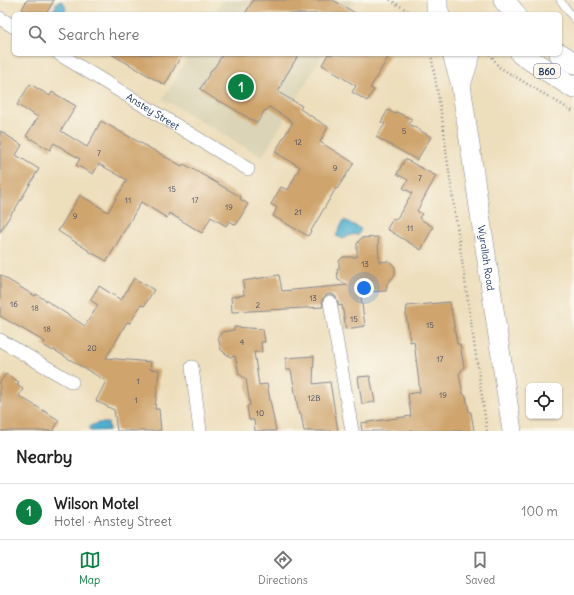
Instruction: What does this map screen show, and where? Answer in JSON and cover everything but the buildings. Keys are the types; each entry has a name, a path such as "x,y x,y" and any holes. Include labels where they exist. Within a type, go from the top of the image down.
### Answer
{"main road":[{"path":"502,12 504,0"},
{"path":"504,0 513,12"},
{"name":"B60","path":"562,55 574,63"},
{"name":"Wyrallah Road","path":"453,56 461,85 512,431"},
{"name":"Wyrallah Road","path":"461,85 470,56"},
{"name":"B60","path":"524,56 574,88"}],"street":[{"path":"0,18 12,26"},
{"name":"Anstey Street","path":"62,56 248,169"},
{"path":"330,302 352,431"},
{"path":"0,340 72,382"},
{"path":"192,368 200,431"}],"lane":[{"path":"560,0 574,19"}],"path":[{"path":"390,0 410,12"},
{"path":"431,56 444,130 487,431"},
{"path":"491,56 499,67 574,112"}],"shaded area":[{"path":"222,0 355,0 348,12 215,12"},
{"path":"189,56 322,56 262,157 163,99"}],"water":[{"path":"59,1 63,2 66,10 65,12 52,12 56,6 56,3"},
{"path":"344,220 361,229 358,235 350,235 344,239 336,236"},
{"path":"98,423 108,423 109,430 90,431 90,426"}],"place":[{"name":"Wilson Motel","path":"241,87"}]}
